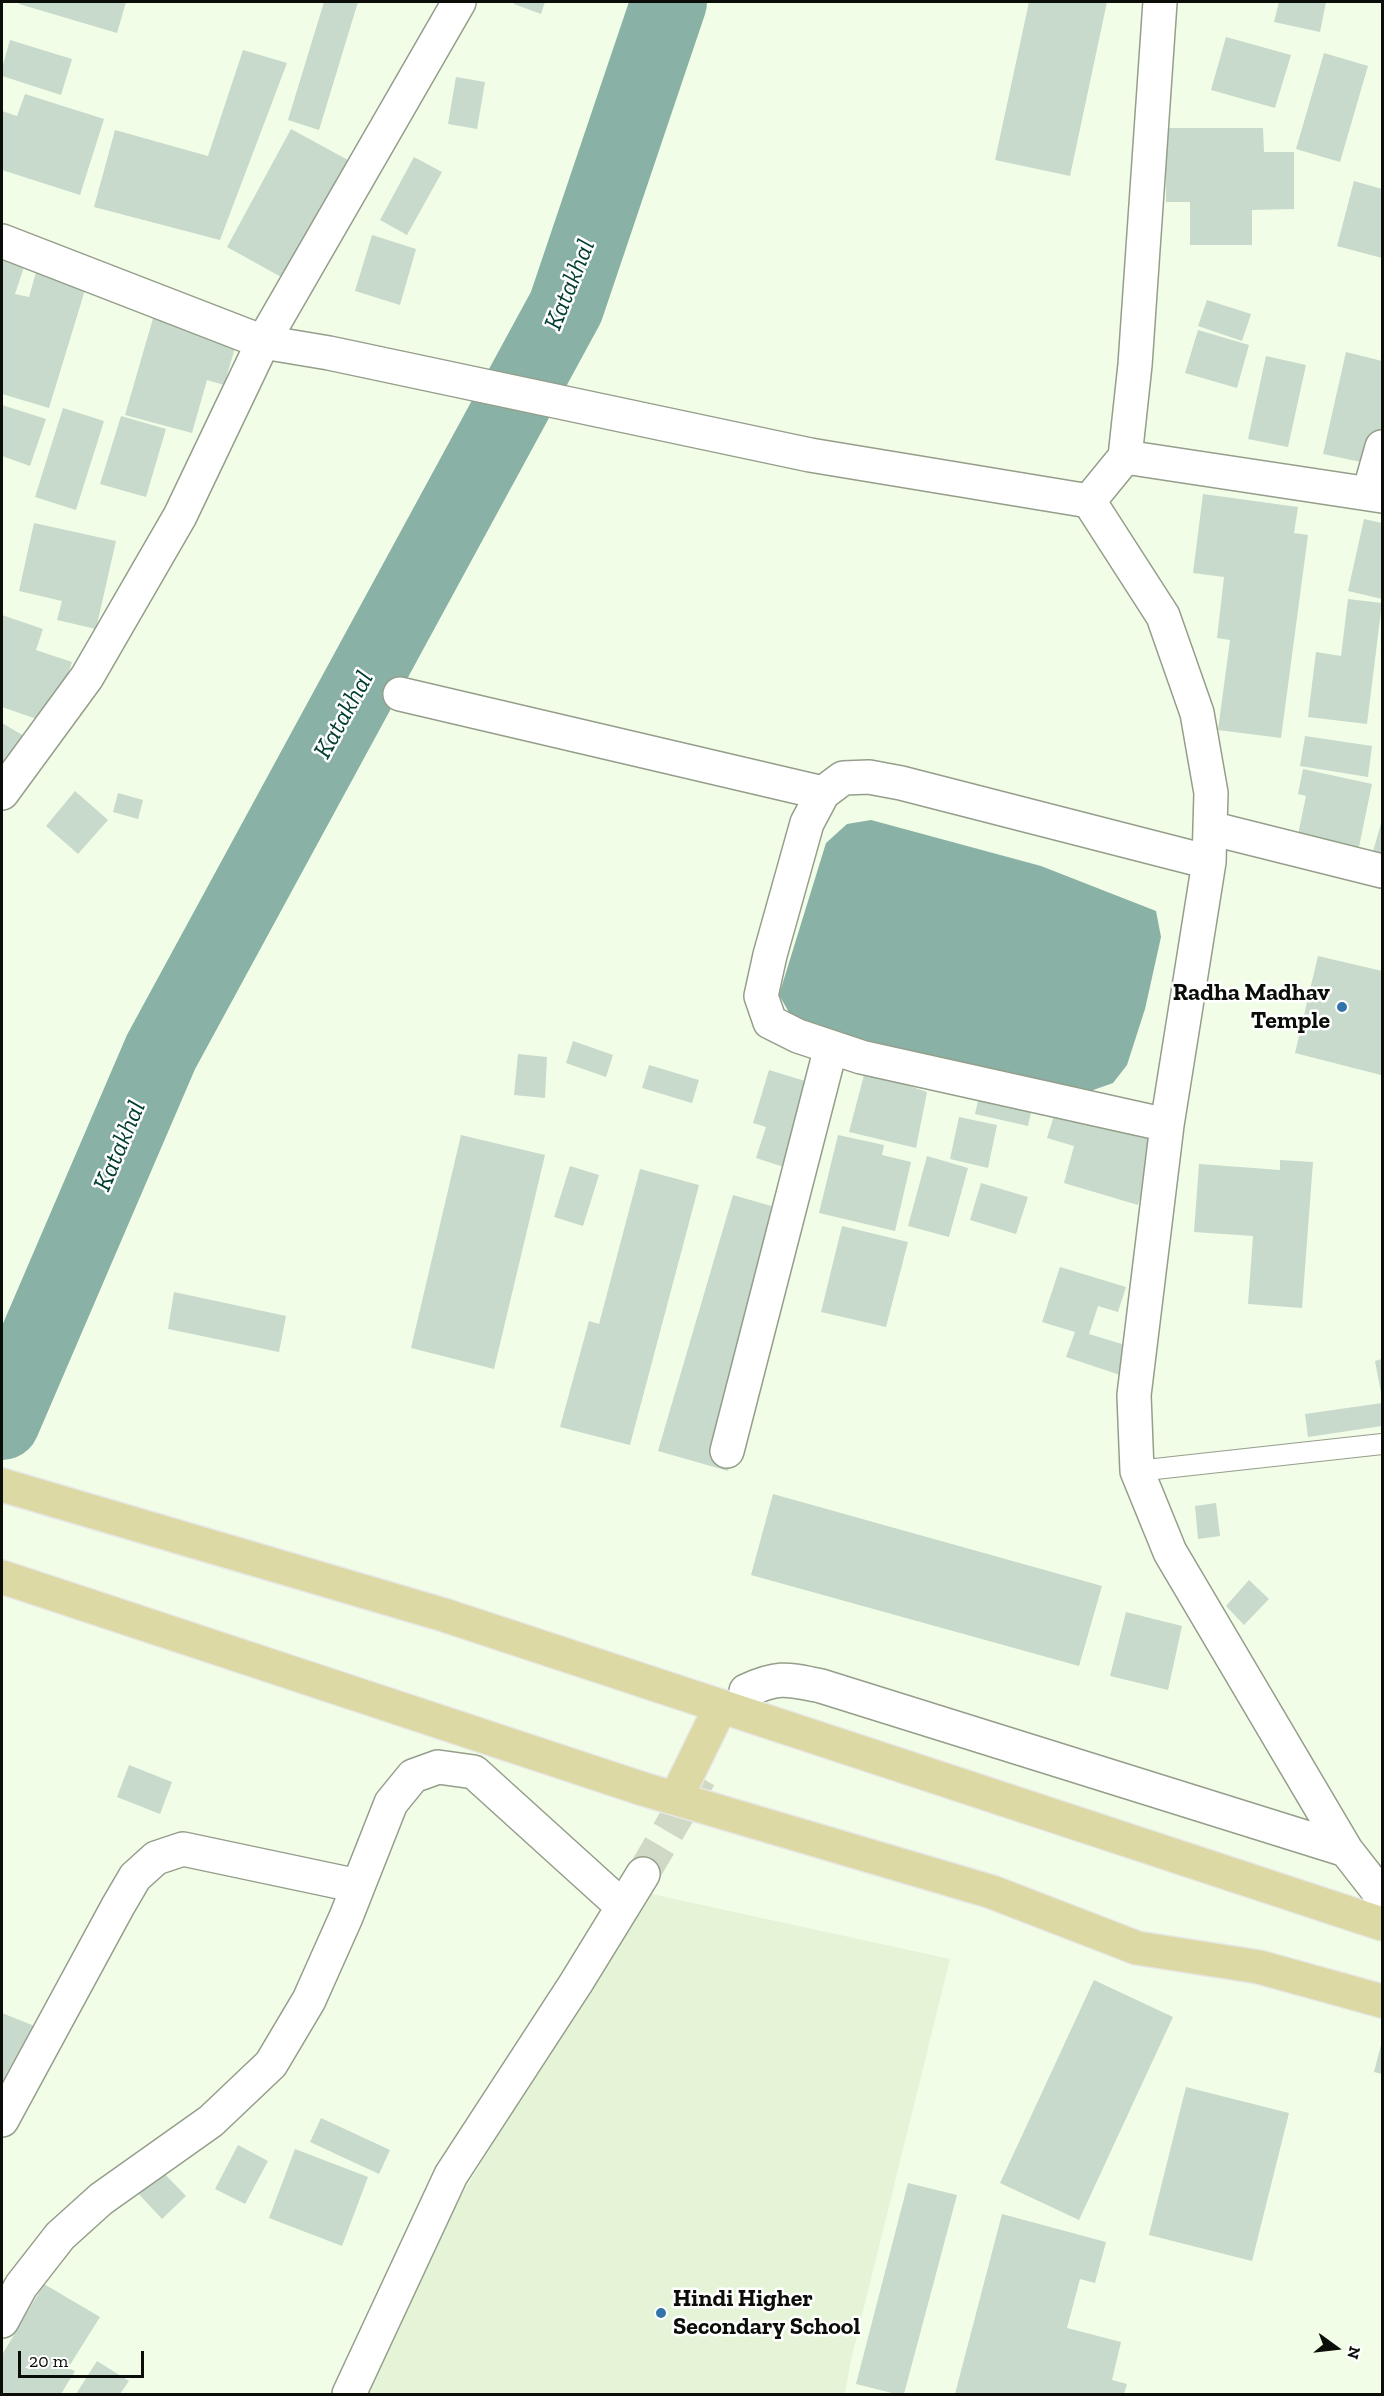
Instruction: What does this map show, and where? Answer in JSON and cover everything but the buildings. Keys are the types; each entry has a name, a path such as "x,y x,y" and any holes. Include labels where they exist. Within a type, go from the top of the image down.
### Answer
{"main road":[{"path":"2,1485 734,1699 1383,1924"},
{"path":"2,1577 604,1776 992,1892 1137,1948 1259,1967 1383,2001"},
{"path":"676,1798 734,1699"}],"street":[{"path":"2,793 87,676 140,586 180,516 263,342 459,2"},
{"path":"1089,501 1125,457 1135,365 1160,2"},
{"path":"2,241 263,342 329,353 810,455 1089,501 1163,616 1197,713 1211,793 1209,862 1167,1125 1134,1395 1137,1471 1170,1552 1346,1850 1383,1896"},
{"path":"1125,457 1376,494 1383,447"},
{"path":"400,694 823,794"},
{"path":"1167,1125 861,1057 798,1036 770,1022 761,996 770,955 807,823 823,794 843,778 869,777 901,783 1209,862"},
{"path":"1210,828 1383,871"},
{"path":"727,1451 831,1047"},
{"path":"734,1699 771,1680 791,1680 820,1686 1346,1850"},
{"path":"2,2321 21,2286 60,2236 101,2199 211,2121 271,2064 309,2000 391,1803 413,1776 438,1767 474,1772 623,1907"},
{"path":"2,2120 135,1877 156,1858 183,1849 358,1886"},
{"path":"349,2394 451,2175 643,1874"}],"lane":[{"path":"1137,1471 1383,1444"}],"shaded area":[{"path":"647,1893 950,1959 851,2360 845,2394 356,2394 384,2321"}],"water":[{"path":"871,820 1041,866 1156,911 1161,937 1145,1009 1127,1065 1113,1083 1082,1094 813,1027 790,1014 779,995 826,843 847,824"}],"waterway":[{"name":"Katakhal","path":"2,1422 161,1052 566,307 669,2"}],"tunnel":[{"path":"643,1874 700,1777"}],"place":[{"name":"Radha Madhav Temple","path":"1342,1007"},
{"name":"Hindi Higher Secondary School","path":"661,2313"}]}
